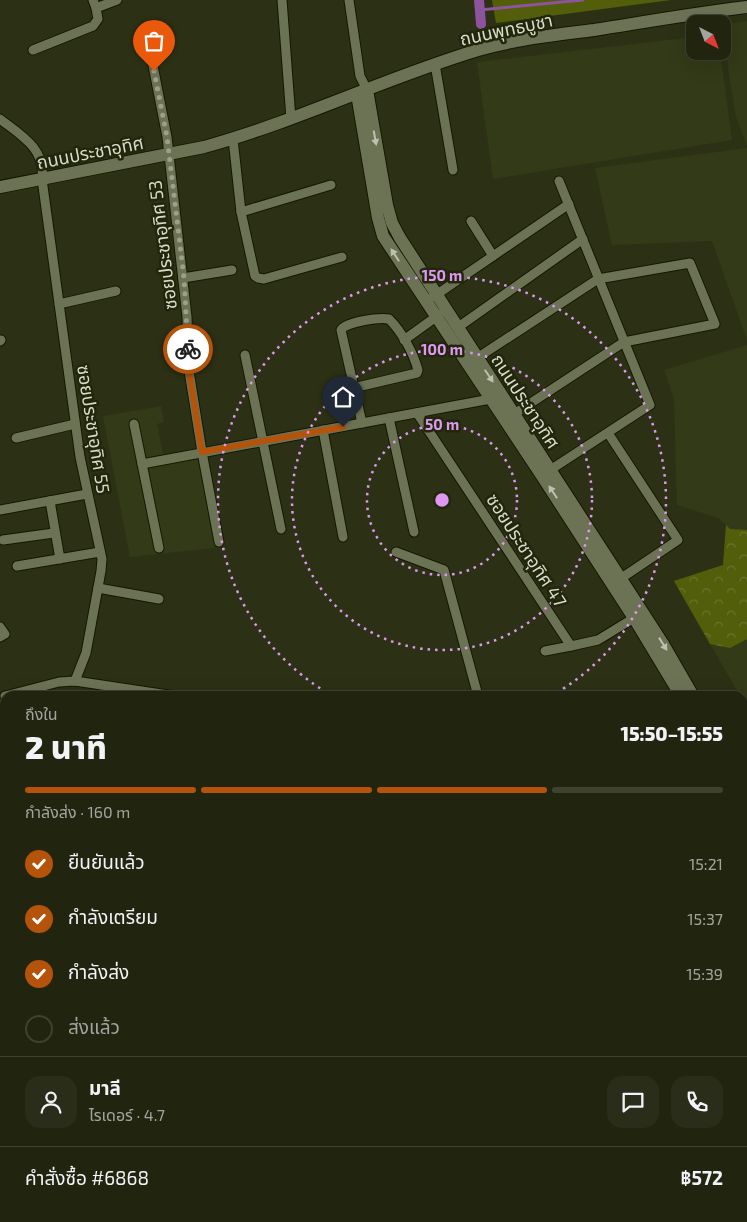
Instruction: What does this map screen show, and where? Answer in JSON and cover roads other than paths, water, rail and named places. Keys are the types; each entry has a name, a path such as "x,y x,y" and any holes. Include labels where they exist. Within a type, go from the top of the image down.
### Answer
{"main road":[{"name":"ถนนพุทธบูชา","path":"362,92 435,64 511,43 747,7"},
{"name":"ถนนประชาอุทิศ","path":"0,187 204,147 291,119 362,92 380,227 386,241 441,313 510,416 678,691"},
{"name":"ถนนประชาอุทิศ","path":"441,313 458,328 472,361"},
{"name":"ถนนประชาอุทิศ","path":"546,473 620,579 666,649 690,691"}],"street":[{"path":"33,50 93,26 98,19 95,4 117,0"},
{"path":"282,0 291,119"},
{"path":"349,0 362,92"},
{"name":"ซอยประชาอุทิศ 53","path":"147,35 165,126 184,278 189,371 219,542"},
{"path":"435,64 453,170"},
{"name":"ซอยประชาอุทิศ 55","path":"0,120 26,140 42,160 42,179 75,424 87,494 100,552 101,571 86,653 75,681"},
{"path":"233,139 241,212 255,276 267,278 342,256"},
{"path":"546,473 650,405 559,181"},
{"path":"241,212 331,185"},
{"path":"431,299 568,204"},
{"path":"471,221 493,256"},
{"path":"458,328 583,239"},
{"path":"472,361 598,279 690,263 715,324 624,342 510,416"},
{"path":"184,278 232,270"},
{"path":"59,304 116,291"},
{"path":"404,340 441,313"},
{"path":"353,388 417,373 416,364 404,340 389,318 344,326 341,330 353,388 362,423"},
{"path":"245,355 281,529"},
{"path":"142,464 498,398"},
{"name":"ซอยประชาอุทิศ 47","path":"417,412 571,646"},
{"path":"389,418 414,532"},
{"path":"16,438 75,424"},
{"path":"134,424 159,548"},
{"path":"323,430 343,537"},
{"path":"608,433 678,540 620,579"},
{"path":"0,510 87,494"},
{"path":"50,501 60,559"},
{"path":"3,540 54,533"},
{"path":"17,566 100,552"},
{"path":"396,552 444,570 477,691"},
{"path":"98,588 159,599"},
{"path":"545,651 598,640 634,618"},
{"path":"0,627 5,634 0,638"},
{"path":"28,691 59,682 75,681 123,691"}],"waterway":[{"path":"479,0 481,24"},
{"path":"480,10 583,0"}]}
